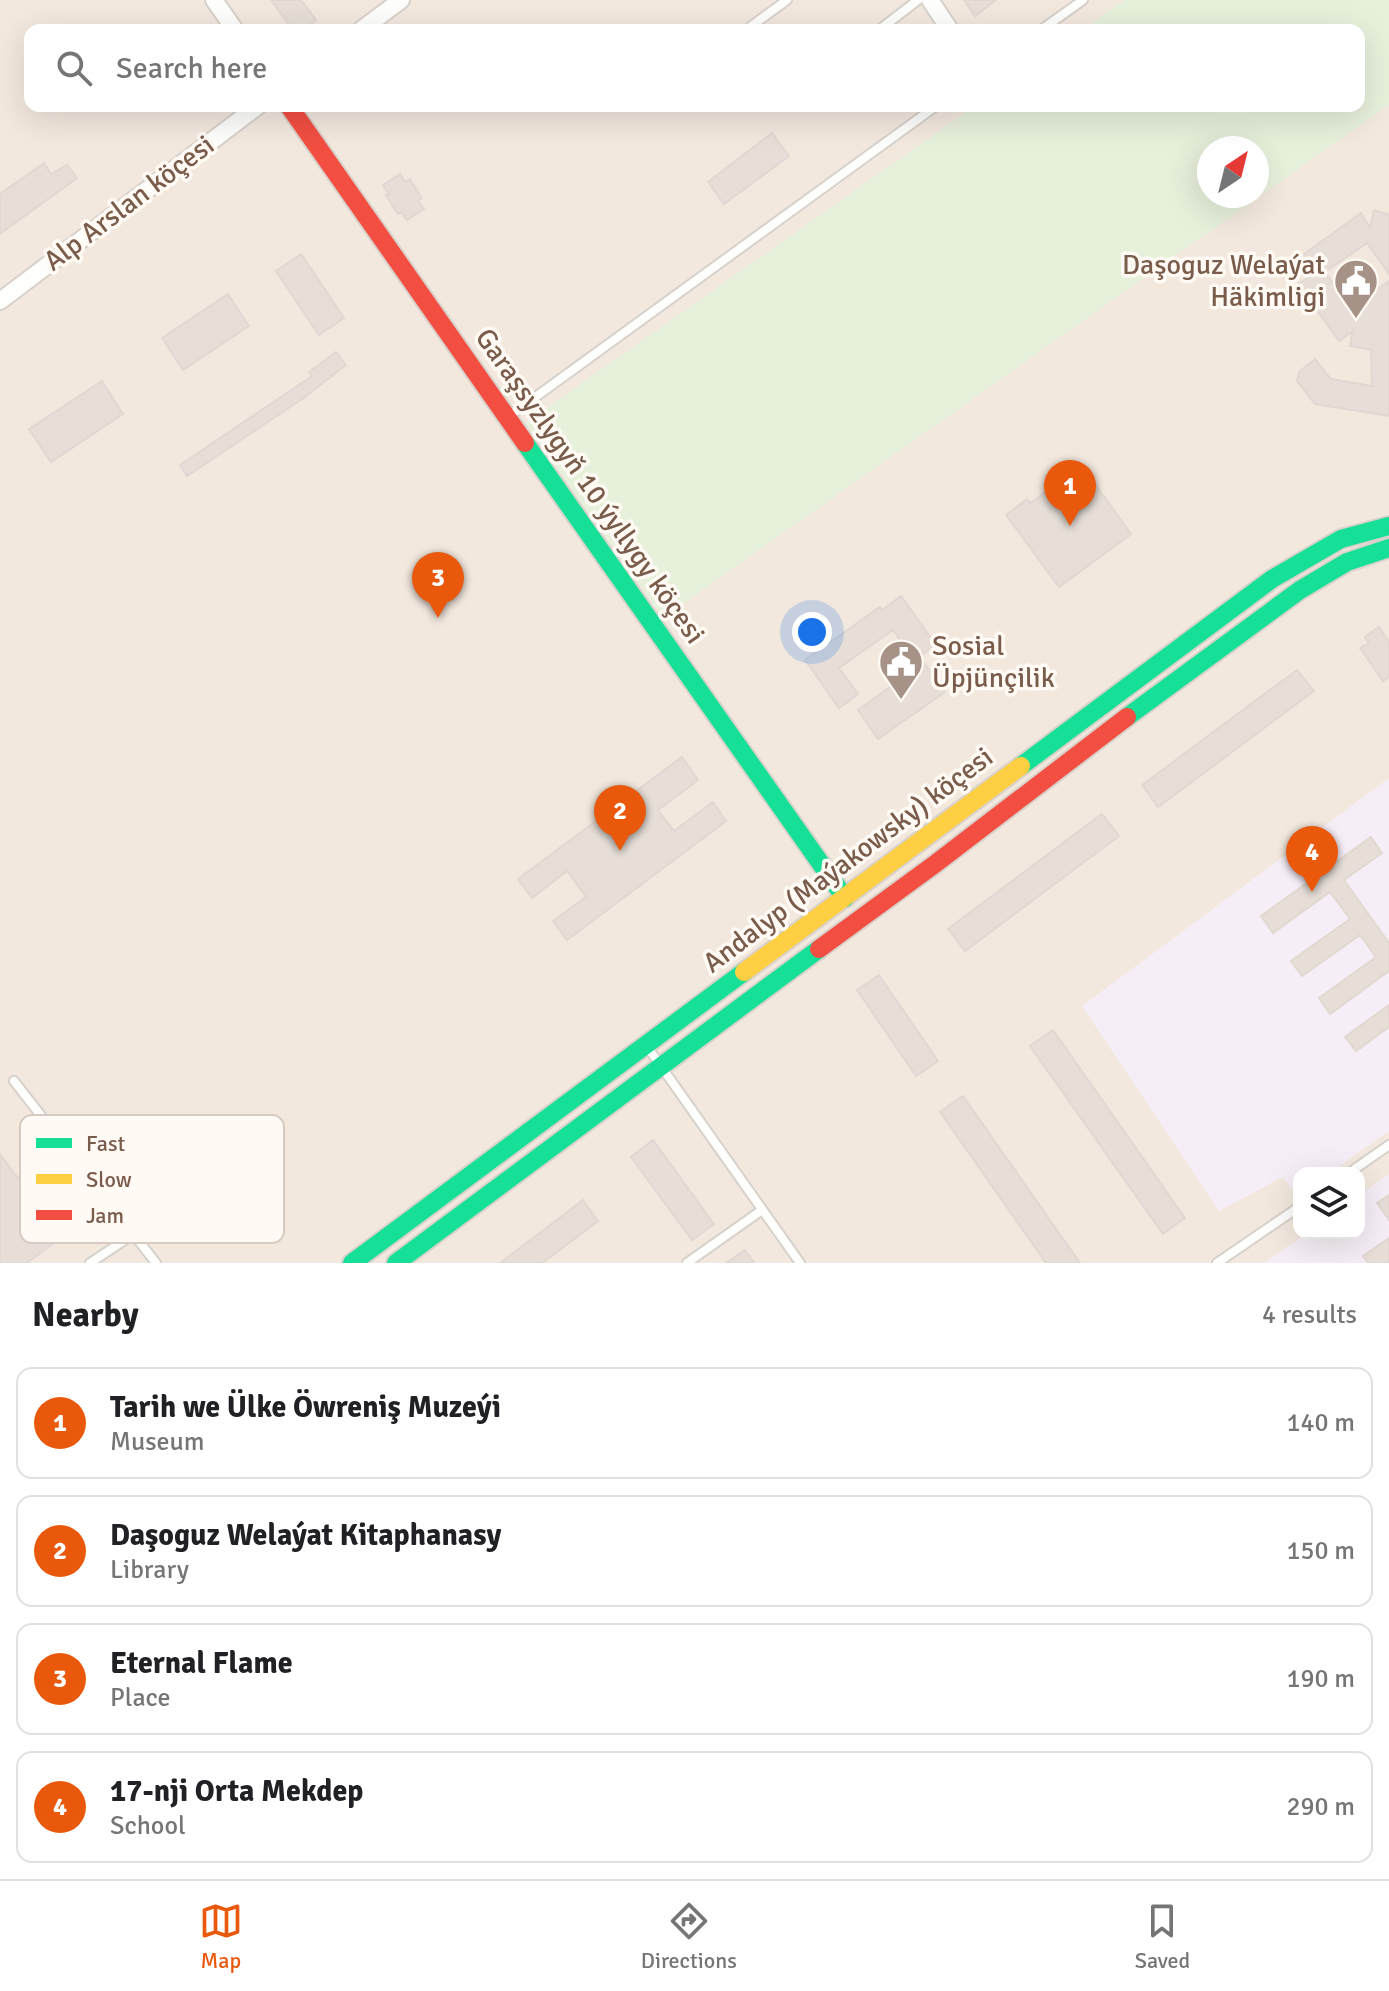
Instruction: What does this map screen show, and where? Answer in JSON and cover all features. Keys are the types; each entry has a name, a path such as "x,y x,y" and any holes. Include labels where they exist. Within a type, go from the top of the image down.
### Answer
{"main road":[{"name":"Garaşsyzlygyň 10 ýyllygy köçesi","path":"293,112 845,898"},
{"name":"Andalyp (Maýakowsky) köçesi","path":"352,1263 1272,579 1326,544 1389,526"},
{"name":"Andalyp (Maýakowsky) köçesi","path":"396,1263 1300,590 1347,562 1389,548"}],"street":[{"path":"214,0 231,24"},
{"path":"369,24 401,0"},
{"path":"930,0 946,24"},
{"name":"Alp Arslan köçesi","path":"0,301 250,112"}],"lane":[{"path":"754,24 787,0"},
{"path":"887,24 918,0"},
{"path":"1049,24 1083,0"},
{"path":"507,417 928,112"},
{"path":"646,1045 800,1263"},
{"path":"14,1081 41,1115"},
{"path":"1358,1167 1389,1145"},
{"path":"687,1263 762,1210"},
{"path":"1217,1263 1293,1211"},
{"path":"90,1263 120,1243"},
{"path":"141,1243 156,1263"}],"shaded area":[{"path":"0,0 1389,0 1389,1263 0,1263"},
{"path":"1389,778 1389,1131 1338,1167 1293,1167 1293,1191 1283,1177 1219,1211 1082,1006"},
{"path":"1389,1174 1389,1263 1265,1263 1298,1239 1365,1239 1365,1192"}],"green space":[{"path":"1124,0 1389,0 1389,105 1269,190 1269,136 1197,136 1197,208 1243,208 663,618 525,423 966,112 1365,112 1365,24 1090,24"}],"building":[{"path":"271,0 301,0 316,20 310,24 289,24"},
{"path":"964,0 996,0 975,16"},
{"path":"772,133 789,156 724,204 708,182"},
{"path":"44,163 51,174 67,165 77,178 0,234 0,194"},
{"path":"400,174 405,182 410,179 422,198 418,201 424,209 407,220 401,212 398,214 383,185"},
{"name":"Daşoguz Welaýat Häkimligi","path":"1374,210 1389,215 1389,274 1367,243 1325,272 1351,308 1389,281 1389,416 1315,404 1297,381 1299,372 1315,359 1331,379 1372,386 1371,350 1350,346 1353,331 1339,341 1298,284 1315,273 1304,254 1361,213 1370,228"},
{"path":"301,254 344,318 319,335 276,271"},
{"path":"228,294 249,326 183,370 162,338"},
{"path":"336,352 346,365 305,397 187,476 180,465 312,376 309,372"},
{"path":"102,381 123,414 51,462 29,429"},
{"path":"1079,462 1131,534 1059,587 1006,515 1027,499 1030,503 1060,482 1057,478"},
{"path":"901,596 936,645 914,660 893,630 839,668 858,694 839,708 805,660 880,607 882,610"},
{"path":"1379,627 1389,642 1389,677 1383,681 1360,648 1369,643 1365,637"},
{"name":"Sosial Üpjünçilik","path":"924,663 945,692 878,739 858,710"},
{"path":"1297,670 1314,691 1158,807 1142,785"},
{"path":"682,757 698,780 658,810 674,831 713,802 726,821 567,940 553,921 586,897 567,871 532,898 518,879"},
{"path":"1102,814 1119,836 965,951 948,929"},
{"path":"1371,837 1382,853 1344,880 1389,943 1389,971 1330,1014 1319,998 1376,957 1360,935 1302,976 1291,961 1350,919 1330,892 1273,933 1261,916"},
{"path":"879,975 938,1061 916,1076 857,990"},
{"path":"1389,1005 1389,1027 1356,1051 1345,1037"},
{"path":"1053,1030 1185,1218 1163,1234 1030,1046"},
{"path":"963,1096 1080,1263 1046,1263 940,1112"},
{"path":"653,1140 714,1224 692,1240 631,1157"},
{"path":"0,1154 20,1177 20,1243 54,1243 27,1263 0,1263"},
{"path":"1389,1195 1389,1220 1377,1203"},
{"path":"583,1200 598,1221 542,1263 500,1263"},
{"path":"1389,1238 1389,1263 1368,1263 1363,1256"},
{"path":"745,1250 754,1263 726,1263"}],"traffic: fast":[{"path":"525,443 845,898"},
{"path":"1021,766 1272,579 1341,539 1389,526"},
{"path":"1127,717 1300,590 1347,562 1389,548"},
{"path":"396,1263 819,949"},
{"path":"352,1263 744,972"}],"traffic: slow":[{"path":"744,972 1021,766"}],"traffic: jam":[{"path":"293,112 525,443"},
{"path":"819,949 1127,717"}],"place":[{"name":"Daşoguz Welaýat Häkimligi","path":"1356,320"},
{"name":"Tarih we Ülke Öwreniş Muzeýi","path":"1070,526"},
{"name":"Eternal Flame","path":"438,618"},
{"name":"Sosial Üpjünçilik","path":"901,701"},
{"name":"Daşoguz Welaýat Kitaphanasy","path":"620,851"},
{"name":"17-nji Orta Mekdep","path":"1312,892"}]}
